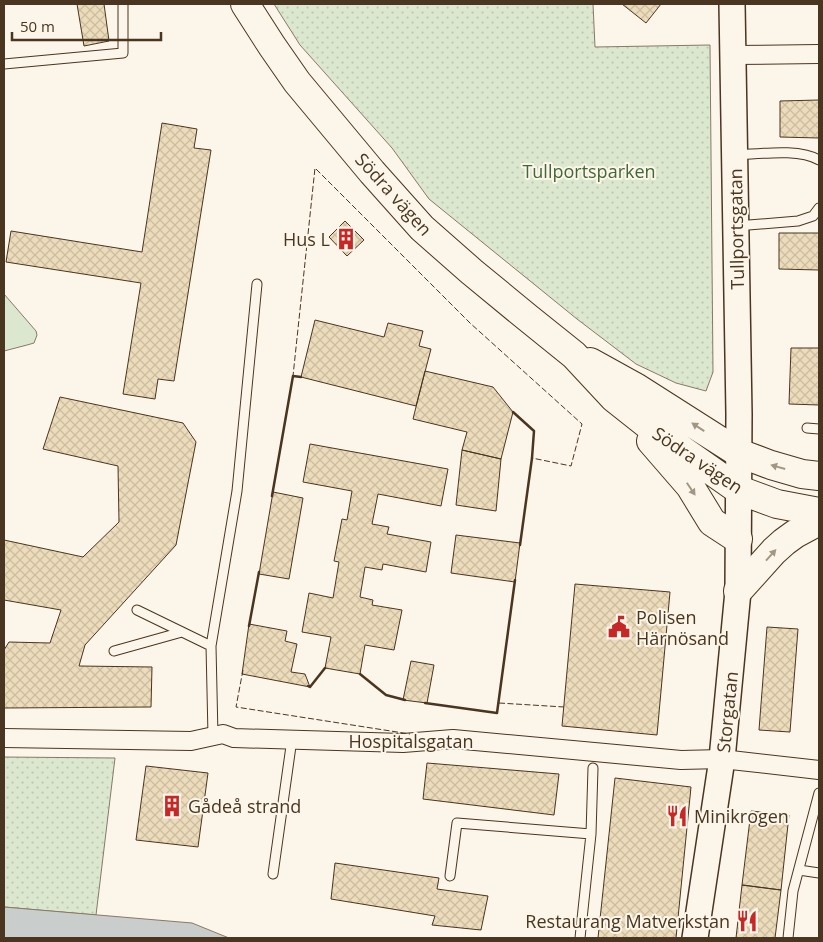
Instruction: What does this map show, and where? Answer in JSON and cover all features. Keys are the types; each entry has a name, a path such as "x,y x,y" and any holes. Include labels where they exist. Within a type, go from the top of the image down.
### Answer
{"highway":[{"name":"Södra vägen","path":"245,4 298,82 372,172 422,228 472,272 574,355 614,398 662,436 738,490 777,504 819,512"},
{"name":"Södra vägen","path":"574,355 638,388 739,453 802,474 819,476"},
{"path":"614,398 690,486 712,522 738,539"},
{"path":"738,591 779,547 795,534 819,521"}],"main road":[{"name":"Tullportsgatan","path":"732,4 739,453"},
{"name":"Storgatan","path":"695,938 722,759 738,591 739,453"}],"street":[{"path":"732,55 819,54"},
{"name":"Hospitalsgatan","path":"4,738 192,741 223,734 234,738 402,743 453,739 681,760 722,759 819,770"}],"lane":[{"path":"4,64 123,52 123,4"},
{"path":"734,155 789,153 811,155 819,160"},
{"path":"736,226 798,221 813,216 819,208"},
{"path":"213,736 211,646 237,491 257,284"},
{"path":"807,428 819,429"},
{"path":"137,610 211,646"},
{"path":"114,651 182,632"},
{"path":"273,874 292,739"},
{"path":"580,938 591,834 593,768"},
{"path":"788,938 793,891 819,793"},
{"path":"450,876 457,824 591,834"},
{"path":"799,870 819,873"}],"green space":[{"name":"Tullportsparken","path":"274,4 593,4 595,47 710,45 713,372 706,391 676,383 636,364 577,319 429,199 392,148 300,45"},
{"path":"4,294 36,331 37,335 34,343 4,351"},
{"path":"4,757 115,758 96,915 4,907"}],"shaded area":[{"path":"4,907 192,923 229,938 4,938"}],"building":[{"path":"77,4 104,4 109,41 84,46"},
{"path":"622,4 661,4 646,23"},
{"path":"819,100 819,138 780,137 780,101"},
{"path":"162,123 197,129 194,148 211,150 174,381 158,379 155,399 123,394 141,283 6,262 11,231 142,252"},
{"name":"Hus L","path":"345,221 364,240 347,256 329,237"},
{"path":"779,233 819,233 819,270 779,269"},
{"path":"315,320 384,337 388,323 423,331 419,346 431,349 416,406 301,377"},
{"path":"791,348 819,348 819,405 789,404"},
{"path":"425,371 493,387 513,412 501,459 462,450 467,432 413,419"},
{"path":"60,397 183,423 196,442 176,545 85,645 79,666 152,667 151,707 4,708 4,650 9,642 50,643 61,610 4,600 4,540 83,557 119,522 118,466 43,449"},
{"path":"310,444 448,469 441,506 378,494 372,524 389,527 387,534 431,542 426,572 383,564 382,570 365,567 360,597 373,600 372,605 402,610 394,650 365,645 360,674 325,668 331,637 302,632 309,593 333,598 339,562 334,561 342,519 347,520 352,491 303,482"},
{"path":"462,450 501,459 496,511 456,505"},
{"path":"273,492 303,498 289,579 259,574"},
{"path":"456,535 520,543 515,582 451,573"},
{"name":"Polisen Härnösand","path":"575,584 670,592 657,735 562,726"},
{"path":"249,624 287,631 285,641 297,644 291,672 305,674 310,687 242,674"},
{"path":"767,627 798,629 790,732 759,730"},
{"path":"411,661 434,665 427,703 403,700"},
{"path":"427,763 559,774 554,815 423,799"},
{"name":"Gådeå strand","path":"146,766 208,773 198,847 136,840"},
{"path":"615,778 691,787 676,938 598,938"},
{"path":"751,811 789,815 781,890 742,885"},
{"path":"335,863 439,878 437,889 488,896 481,930 432,925 435,916 331,899"},
{"path":"742,885 781,890 775,938 736,938"}],"fence":[{"path":"272,495 293,376 315,168 470,323 582,424 571,466 532,458"},
{"path":"249,626 259,572"},
{"path":"243,670 236,707 410,734"},
{"path":"499,703 564,707"}],"wall":[{"path":"272,496 293,376 301,377"},
{"path":"513,412 534,431 520,545"},
{"path":"249,626 259,572"},
{"path":"425,703 497,713 515,580"},
{"path":"308,686 310,687 325,668"},
{"path":"360,674 386,695 405,700"}],"place":[{"name":"Hus L","path":"346,239"},
{"name":"Polisen Härnösand","path":"619,627"},
{"name":"Gådeå strand","path":"172,806"},
{"name":"Minikrogen","path":"677,816"},
{"name":"Restaurang Matverkstan","path":"747,921"}]}
